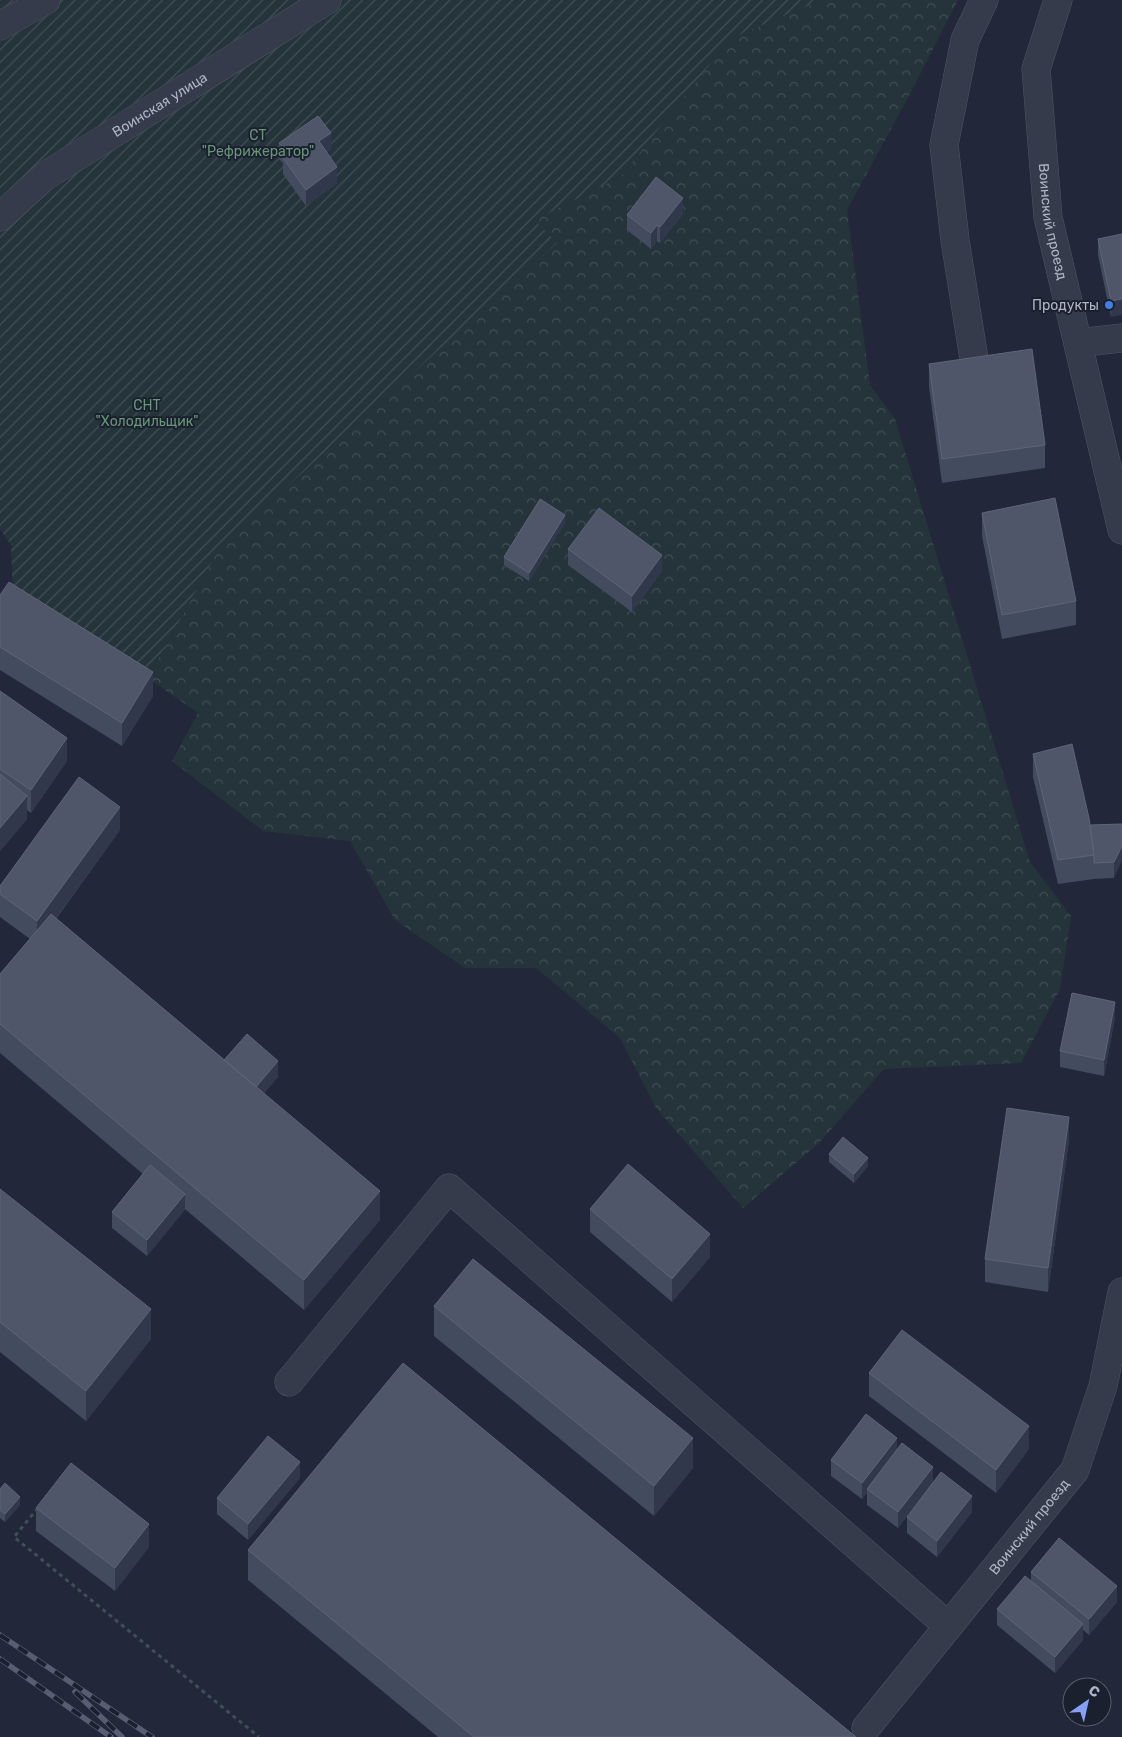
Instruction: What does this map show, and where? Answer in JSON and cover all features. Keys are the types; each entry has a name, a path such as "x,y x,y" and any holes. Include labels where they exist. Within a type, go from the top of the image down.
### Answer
{"street":[{"path":"0,26 46,0"},
{"name":"Воинская улица","path":"0,217 45,176 327,0"},
{"path":"974,366 955,240 944,145 965,40 984,0"},
{"name":"Воинский проезд","path":"1058,0 1036,69 1048,217 1122,530"},
{"path":"1078,343 1122,338"},
{"path":"289,1382 449,1188 948,1626"},
{"name":"Воинский проезд","path":"866,1728 1075,1470 1104,1386 1122,1292"}],"path":[{"path":"44,1500 14,1538 259,1737"}],"green space":[{"path":"0,0 822,0 731,38 620,177 535,220 557,243 220,547 148,678 13,594 11,545 0,529"},
{"path":"822,0 958,0 847,210 870,385 895,419 1030,862 1071,916 1060,989 1021,1063 884,1069 818,1144 743,1208 656,1108 620,1038 536,968 465,968 395,920 350,841 263,831 172,761 198,713 148,678 220,547 556,243 534,220 620,177 731,38"}],"building":[{"path":"318,116 331,133 319,141 337,167 306,190 283,158 288,154 279,143"},
{"path":"656,177 683,198 660,227 657,225 651,233 627,215"},
{"path":"1122,234 1122,299 1111,301 1098,239"},
{"path":"1032,349 1045,445 942,459 929,364"},
{"path":"1055,498 1076,601 1002,615 982,513"},
{"path":"540,499 565,515 529,573 504,557"},
{"path":"599,508 662,555 632,596 568,549"},
{"path":"9,582 153,672 122,723 0,647 0,595"},
{"path":"0,691 67,738 31,790 0,769"},
{"path":"1072,744 1089,818 1094,855 1058,860 1033,754"},
{"path":"0,774 27,796 0,828"},
{"path":"79,777 120,807 37,921 0,894 0,886"},
{"path":"1122,824 1122,846 1114,862 1094,863 1090,825"},
{"path":"51,914 380,1191 304,1280 0,1024 0,974"},
{"path":"1072,993 1115,1002 1104,1060 1060,1051"},
{"path":"247,1034 278,1061 256,1087 224,1060"},
{"path":"1007,1108 1069,1117 1048,1268 985,1259"},
{"path":"843,1137 868,1158 854,1174 829,1154"},
{"path":"628,1164 710,1234 672,1279 590,1209"},
{"path":"150,1165 185,1194 147,1240 112,1212"},
{"path":"0,1189 151,1309 86,1391 0,1322"},
{"path":"473,1259 693,1438 654,1486 434,1306"},
{"path":"902,1330 1029,1426 996,1470 869,1373"},
{"path":"403,1363 856,1737 474,1737 248,1550"},
{"path":"866,1414 897,1438 862,1483 831,1460"},
{"path":"268,1436 300,1462 248,1524 217,1498"},
{"path":"902,1443 933,1467 898,1512 867,1489"},
{"path":"71,1463 149,1524 115,1568 36,1508"},
{"path":"941,1472 972,1496 937,1541 907,1517"},
{"path":"5,1483 20,1497 5,1514 0,1510 0,1489"},
{"path":"1059,1538 1117,1586 1089,1619 1031,1572"},
{"path":"1025,1576 1083,1624 1055,1657 997,1609"}],"railway":[{"path":"0,1635 152,1737"},
{"path":"0,1659 111,1737"},
{"path":"75,1692 122,1737"}],"place":[{"name":"Продукты","path":"1109,305"}],"park label":[{"name":"СТ \"Рефрижератор\"","path":"258,144"},
{"name":"СНТ \"Холодильщик\"","path":"147,414"}]}
